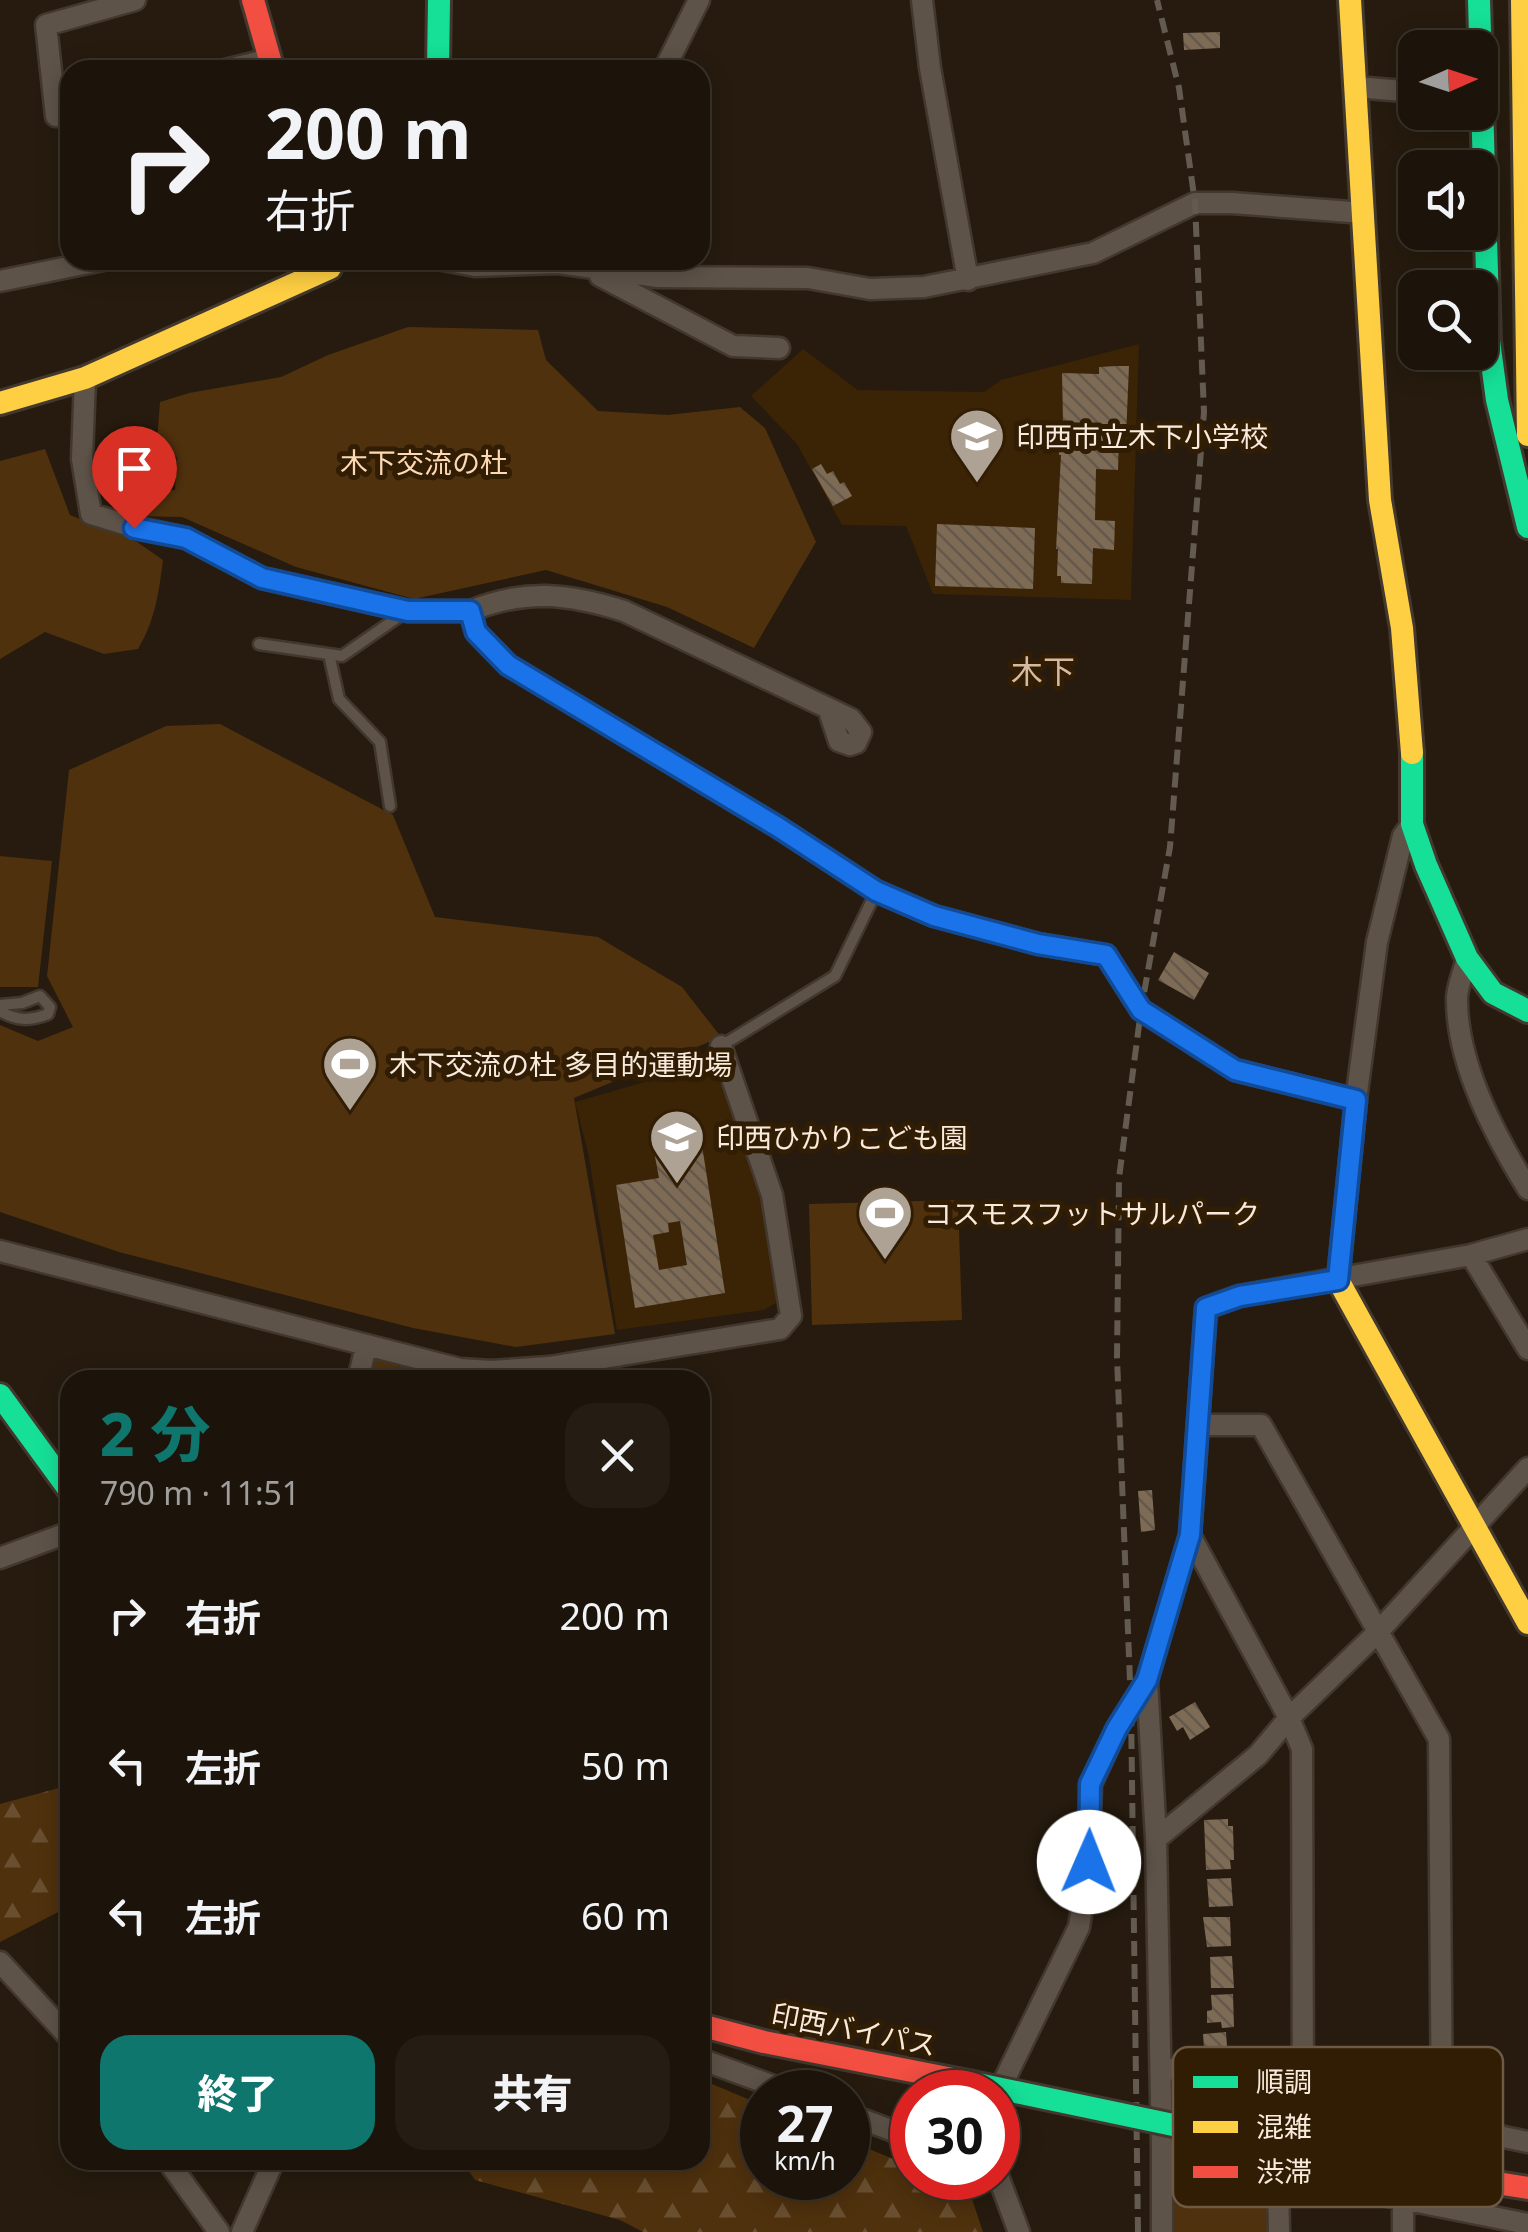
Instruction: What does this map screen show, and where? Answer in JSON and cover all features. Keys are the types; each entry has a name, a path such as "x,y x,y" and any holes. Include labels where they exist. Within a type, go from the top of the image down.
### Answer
{"main road":[{"path":"253,0 271,60"},
{"path":"438,60 439,0"},
{"path":"1350,0 1380,500 1402,628 1412,726 1412,824 1468,958 1492,993 1528,1011"},
{"path":"1479,0 1480,30"},
{"path":"1522,0 1528,435"},
{"path":"1482,130 1489,341 1497,400 1528,527"},
{"path":"0,403 85,378 320,270"},
{"path":"1338,1280 1528,1623"},
{"path":"0,1395 60,1477"},
{"name":"印西バイパス","path":"710,2028 1173,2125"},
{"name":"印西バイパス","path":"1503,2184 1528,2188"}],"street":[{"path":"60,115 56,116 46,26 135,0"},
{"path":"669,60 699,0"},
{"path":"922,0 930,68 968,280"},
{"path":"1356,87 1398,91"},
{"path":"608,270 658,277 808,278 870,289 924,287 1093,253 1195,204 1232,202 1364,212"},
{"path":"0,281 60,269"},
{"path":"588,270 733,346 779,348"},
{"path":"85,378 82,459 91,514 134,528 186,538 262,578 408,611 470,611 503,598 547,595 586,599 624,611 828,708"},
{"path":"470,611 476,632 508,665 778,827 876,891 934,916 1038,944 1106,955 1141,1010 1235,1070 1356,1100"},
{"path":"1338,1280 1376,942 1402,836 1412,824"},
{"path":"1468,958 1457,994 1462,1055 1511,1162 1528,1189"},
{"path":"0,1252 182,1295 460,1369 523,1370 784,1327 791,1316 772,1195 721,1046"},
{"path":"1010,2070 1079,1928 1089,1862 1090,1784 1117,1728 1147,1680 1190,1535 1206,1308 1240,1296 1471,1255 1528,1239"},
{"path":"1471,1255 1528,1349"},
{"path":"360,1370 366,1346"},
{"path":"1199,1424 1261,1426 1439,1739 1441,2047"},
{"path":"1156,1839 1258,1755 1289,1718 1378,1632 1528,1468"},
{"path":"1190,1535 1302,1749 1302,2047"},
{"path":"0,1558 60,1536"},
{"path":"1147,1680 1156,1839 1162,2232"},
{"path":"0,1962 60,2027"},
{"path":"710,2063 740,2074"},
{"path":"1161,2068 1173,2070"},
{"path":"1503,2137 1528,2142"},
{"path":"1162,2151 1173,2153"},
{"path":"173,2170 218,2232"},
{"path":"242,2232 270,2170"},
{"path":"1007,2200 1019,2232"},
{"path":"1279,2207 1279,2232"},
{"path":"1439,2207 1528,2224"}],"lane":[{"path":"259,644 342,656 408,611"},
{"path":"329,654 339,699 380,742 390,806"},
{"path":"721,1046 836,976 876,891"}],"shaded area":[{"name":"印西市立木下小学校","path":"1139,344 1131,600 933,594 906,526 842,525 797,444 751,396 803,349 858,390 984,392 1001,380"},
{"name":"印西ひかりこども園","path":"714,1062 742,1130 769,1220 779,1301 764,1310 617,1330 588,1152 575,1102"}],"green space":[{"name":"木下交流の杜","path":"408,327 538,330 546,360 598,411 668,415 740,407 765,428 816,542 754,648 667,607 546,570 414,599 296,567 182,517 131,516 152,491 175,490 177,457 156,454 160,402 281,377 328,355"},
{"path":"45,449 70,515 137,542 163,560 152,617 138,649 104,654 45,632 0,659 0,461"},
{"path":"220,724 393,815 435,917 598,937 682,987 721,1037 574,1098 615,1334 516,1347 413,1328 119,1252 0,1212 0,1025 38,1041 73,1027 47,976 69,770 166,726"},
{"path":"0,856 52,861 38,987 0,987"},
{"name":"コスモスフットサルパーク","path":"958,1200 962,1320 812,1325 809,1204"},
{"path":"376,1358 425,1370 372,1370"},
{"path":"60,1788 60,1911 0,1942 0,1804"},
{"path":"710,2083 740,2096 740,2200 870,2200 870,2149 890,2158 890,2200 972,2200 983,2232 643,2232 620,2220 475,2180 468,2170 710,2170"},
{"path":"1172,2164 1173,2207 1268,2207 1269,2232 1171,2232"}],"building":[{"path":"1220,32 1220,48 1184,50 1183,33"},
{"path":"1129,366 1126,437 1119,437 1118,470 1096,469 1095,520 1115,521 1114,550 1093,548 1092,584 1061,583 1056,549 1062,373 1099,374 1099,367"},
{"path":"821,464 827,474 833,471 840,484 844,482 852,496 833,506 812,469"},
{"path":"937,524 1035,528 1033,589 935,586"},
{"path":"1174,952 1209,973 1194,1000 1158,980"},
{"path":"701,1139 725,1293 635,1308 616,1185 659,1178 653,1146","holes":["680,1221 687,1265 659,1270 653,1235 669,1232 668,1223"]},
{"path":"1152,1490 1155,1530 1141,1532 1138,1491"},
{"path":"1195,1702 1210,1727 1190,1740 1183,1727 1177,1731 1169,1717"},
{"path":"1228,1819 1228,1826 1233,1826 1231,1869 1206,1870 1204,1820"},
{"path":"1231,1878 1233,1906 1209,1907 1207,1879"},
{"path":"1203,1917 1230,1917 1231,1946 1207,1947"},
{"path":"1232,1956 1234,1988 1211,1988 1210,1957"},
{"path":"1233,1994 1234,2027 1222,2028 1221,2022 1207,2023 1207,2011 1212,2010 1211,1995"},
{"path":"1226,2032 1227,2047 1204,2047 1203,2034"}],"railway":[{"path":"1138,2232 1131,1706 1117,1358 1119,1178 1141,1010 1170,847 1204,412 1195,203 1179,88 1157,0"}],"traffic: fast":[{"path":"438,60 439,0"},
{"path":"1479,0 1489,341 1497,400 1528,527"},
{"path":"1412,753 1412,824 1467,958 1493,993 1528,1011"},
{"path":"0,1395 60,1477"},
{"path":"1020,2093 1173,2125"}],"traffic: slow":[{"path":"1350,0 1380,500 1402,628 1412,753"},
{"path":"1522,0 1528,435"},
{"path":"0,403 85,378 326,270"},
{"path":"1338,1280 1528,1623"}],"traffic: jam":[{"path":"253,0 270,60"},
{"path":"710,2028 907,2070"},
{"path":"1503,2184 1528,2188"}],"place":[{"name":"印西市立木下小学校","path":"977,485"},
{"name":"木下交流の杜 多目的運動場","path":"350,1113"},
{"name":"印西ひかりこども園","path":"677,1186"},
{"name":"コスモスフットサルパーク","path":"885,1262"}],"district":[{"name":"木下","path":"1043,670"}],"route":[{"path":"134,528 186,538 262,578 408,611 470,611 476,632 508,665 778,827 876,891 934,916 1038,944 1106,955 1141,1010 1235,1070 1356,1100 1338,1280 1240,1296 1206,1308 1190,1535 1147,1680 1117,1728 1090,1784 1089,1862"}]}
